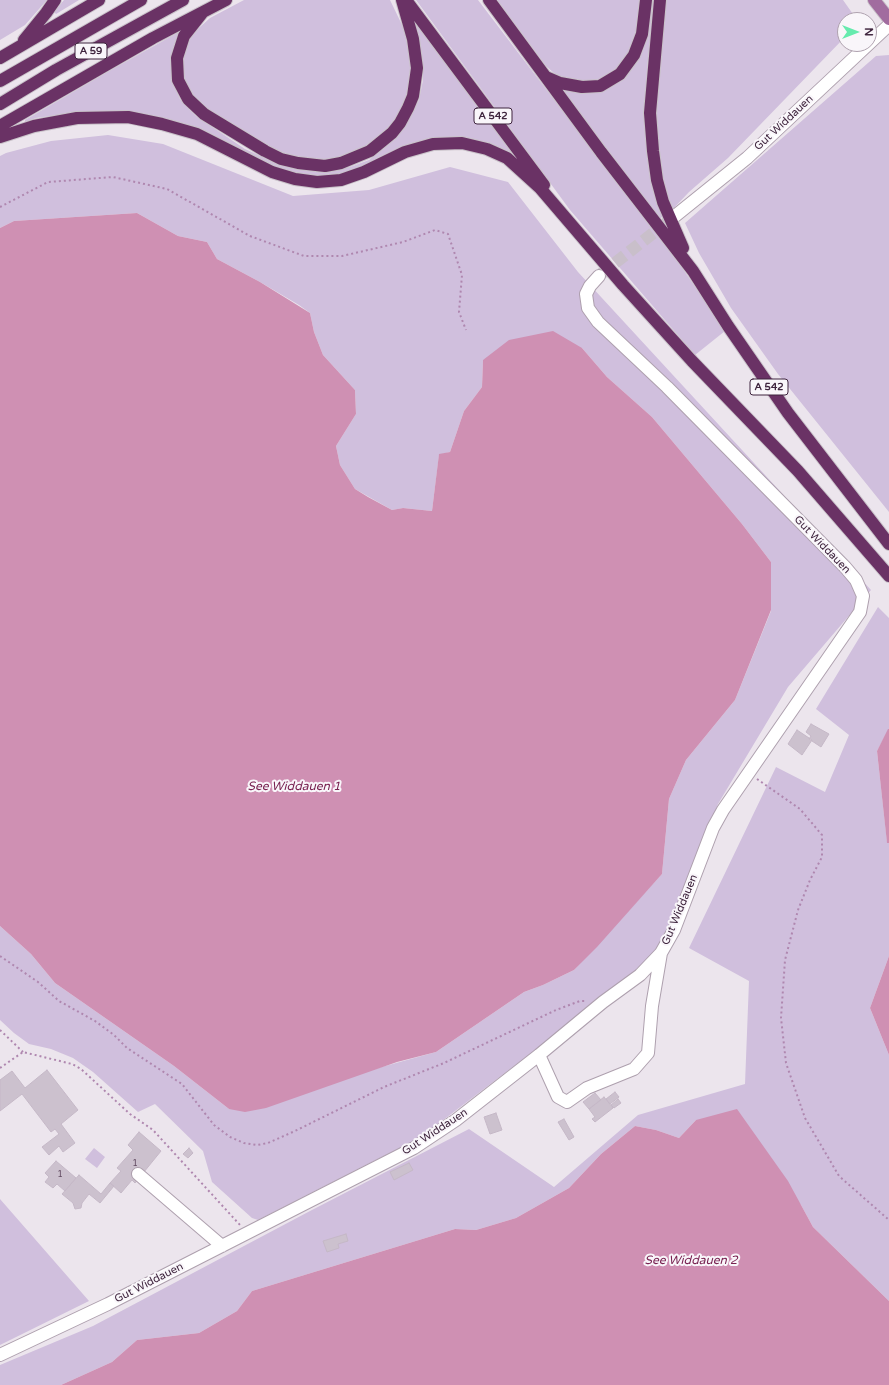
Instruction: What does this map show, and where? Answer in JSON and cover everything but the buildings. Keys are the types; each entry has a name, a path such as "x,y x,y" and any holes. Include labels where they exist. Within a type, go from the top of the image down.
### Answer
{"highway":[{"path":"17,48 46,13 54,0"},
{"path":"0,58 99,0"},
{"name":"A 59","path":"0,81 141,0"},
{"name":"A 59","path":"0,104 56,70 183,0"},
{"path":"0,126 226,0"},
{"path":"203,12 184,36 177,58 176,69 178,80 188,99 204,114 281,159 298,163 325,166 341,163 370,151 392,133 400,123 408,108 413,96 417,68 413,39 402,0"},
{"name":"A 542","path":"406,0 580,233 623,285 692,361 798,471 889,576"},
{"name":"A 542","path":"489,0 601,152 693,271 728,326 788,413 889,544"},
{"path":"546,77 560,83 582,87 600,86 620,74 634,55 642,34 646,0"},
{"path":"660,0 650,113 653,151 662,202 693,271"},
{"path":"0,137 34,126 77,118 128,117 162,124 197,134 272,172 295,179 317,182 341,180 364,172 406,152 433,144 462,143 488,149 507,158 540,188 580,233"}],"main road":[{"path":"874,0 889,19"}],"lane":[{"name":"Gut Widdauen","path":"675,216 747,158 889,25"},
{"name":"Gut Widdauen","path":"0,1356 222,1246 244,1233 414,1148 456,1120 539,1055 603,1002 640,975 661,953 674,930 713,828 723,810 860,612 863,596 856,580 667,387 598,322 588,308 586,294 590,286 599,276"},
{"path":"539,1055 558,1097 567,1102 587,1088 634,1069 648,1053 652,1006 661,953"},
{"path":"138,1174 222,1246"}],"path":[{"path":"0,207 48,182 113,177 167,189 250,236 304,256 342,256 403,242 435,230 448,234 462,275 459,312 466,330"},
{"path":"748,772 800,810 822,835 822,857 810,880 798,910 785,960 781,1018 786,1063 804,1118 839,1176 889,1220"},
{"path":"0,956 38,982 60,1001 95,1021 114,1035 126,1048 182,1084 214,1125 230,1137 244,1143 257,1145 268,1143 295,1131 384,1087 444,1063 506,1032 562,1008 580,1001 603,1002"},
{"path":"0,1030 23,1052 72,1064 92,1078 130,1114 158,1135 199,1181 230,1212 244,1233"},
{"path":"0,1068 23,1052"}],"shaded area":[{"path":"0,0 47,0 25,25 0,40"},
{"path":"64,0 79,0 56,14 54,12"},
{"path":"244,0 390,0 405,31 412,56 411,82 407,98 396,122 381,139 342,159 320,161 294,158 267,147 204,109 187,89 180,67 190,36 210,18"},
{"path":"416,0 478,0 681,266 725,331 695,355 570,210"},
{"path":"497,0 640,0 636,38 633,50 613,74 593,82 575,82 555,74 546,66"},
{"path":"650,0 655,0 647,68 646,133 650,177 663,216 660,219 559,89 619,78"},
{"path":"666,0 843,0 851,12 837,12 837,45 728,158 689,192 671,211 661,176 655,129 656,93"},
{"path":"415,22 516,157 475,140 377,161 343,174 311,176 279,169 173,121 150,115 117,112 79,112 36,118 25,122 25,120 179,32 172,54 171,77 180,99 196,116 245,149 281,165 315,171 329,171 350,167 369,160 387,145 408,120 419,100 423,80 423,67 420,44 413,23"},
{"path":"889,55 889,512 778,374 731,308 699,253 685,223 876,56"},
{"path":"108,135 163,144 293,196 369,190 450,167 508,182 578,272 871,590 788,687 718,804 670,930 659,951 586,1011 421,1137 258,1220 252,1218 212,1182 203,1151 155,1104 138,1112 93,1072 73,1058 51,1049 29,1044 0,1020 0,926 31,954 55,983 174,1066 229,1109 436,1052 524,992 543,985 574,970 662,874 669,799 686,760 735,700 771,611 771,562 742,524 652,417 607,377 582,348 483,360 482,387 464,411 450,452 439,455 432,511 403,508 392,510 355,489 340,465 336,446 356,414 355,390 323,355 314,332 310,313 260,282 217,259 207,242 178,236 137,213 14,221 0,228 0,156 51,141"},
{"path":"878,607 889,618 889,729 877,751 887,842 889,843 889,956 870,1008 889,1055 889,1301 813,1227 801,1205 696,1120 679,1138 656,1130 635,1126 601,1154 569,1188 516,1218 476,1230 455,1229 252,1291 237,1311 199,1333 137,1340 112,1362 61,1385 0,1385 0,1365 93,1326 469,1129 554,1187 638,1115 745,1084 749,981 689,948 776,767 825,792 849,735 816,709"},
{"path":"94,1148 105,1157 97,1168 85,1159"},
{"path":"0,1199 89,1301 0,1345"}],"water":[{"name":"See Widdauen 1","path":"137,213 178,236 207,242 217,259 260,282 310,313 314,332 323,355 355,390 356,414 336,446 340,465 355,489 368,497 392,510 403,508 432,511 439,454 450,452 464,411 482,387 483,360 509,340 553,331 582,348 607,377 652,417 742,524 771,562 771,610 735,700 686,760 669,799 662,874 597,947 574,970 543,985 524,992 436,1052 397,1062 266,1108 245,1112 229,1109 174,1066 55,983 31,954 0,926 0,228 14,221"},
{"path":"888,729 889,843 887,843 877,751"},
{"path":"889,956 889,1055 870,1008"},
{"name":"See Widdauen 2","path":"737,1109 788,1181 813,1227 889,1301 889,1385 61,1385 112,1362 137,1340 199,1333 237,1311 252,1291 455,1229 476,1230 516,1218 569,1188 601,1154 635,1126 656,1130 679,1138 696,1120"}],"tunnel":[{"path":"601,274 675,216"}]}
